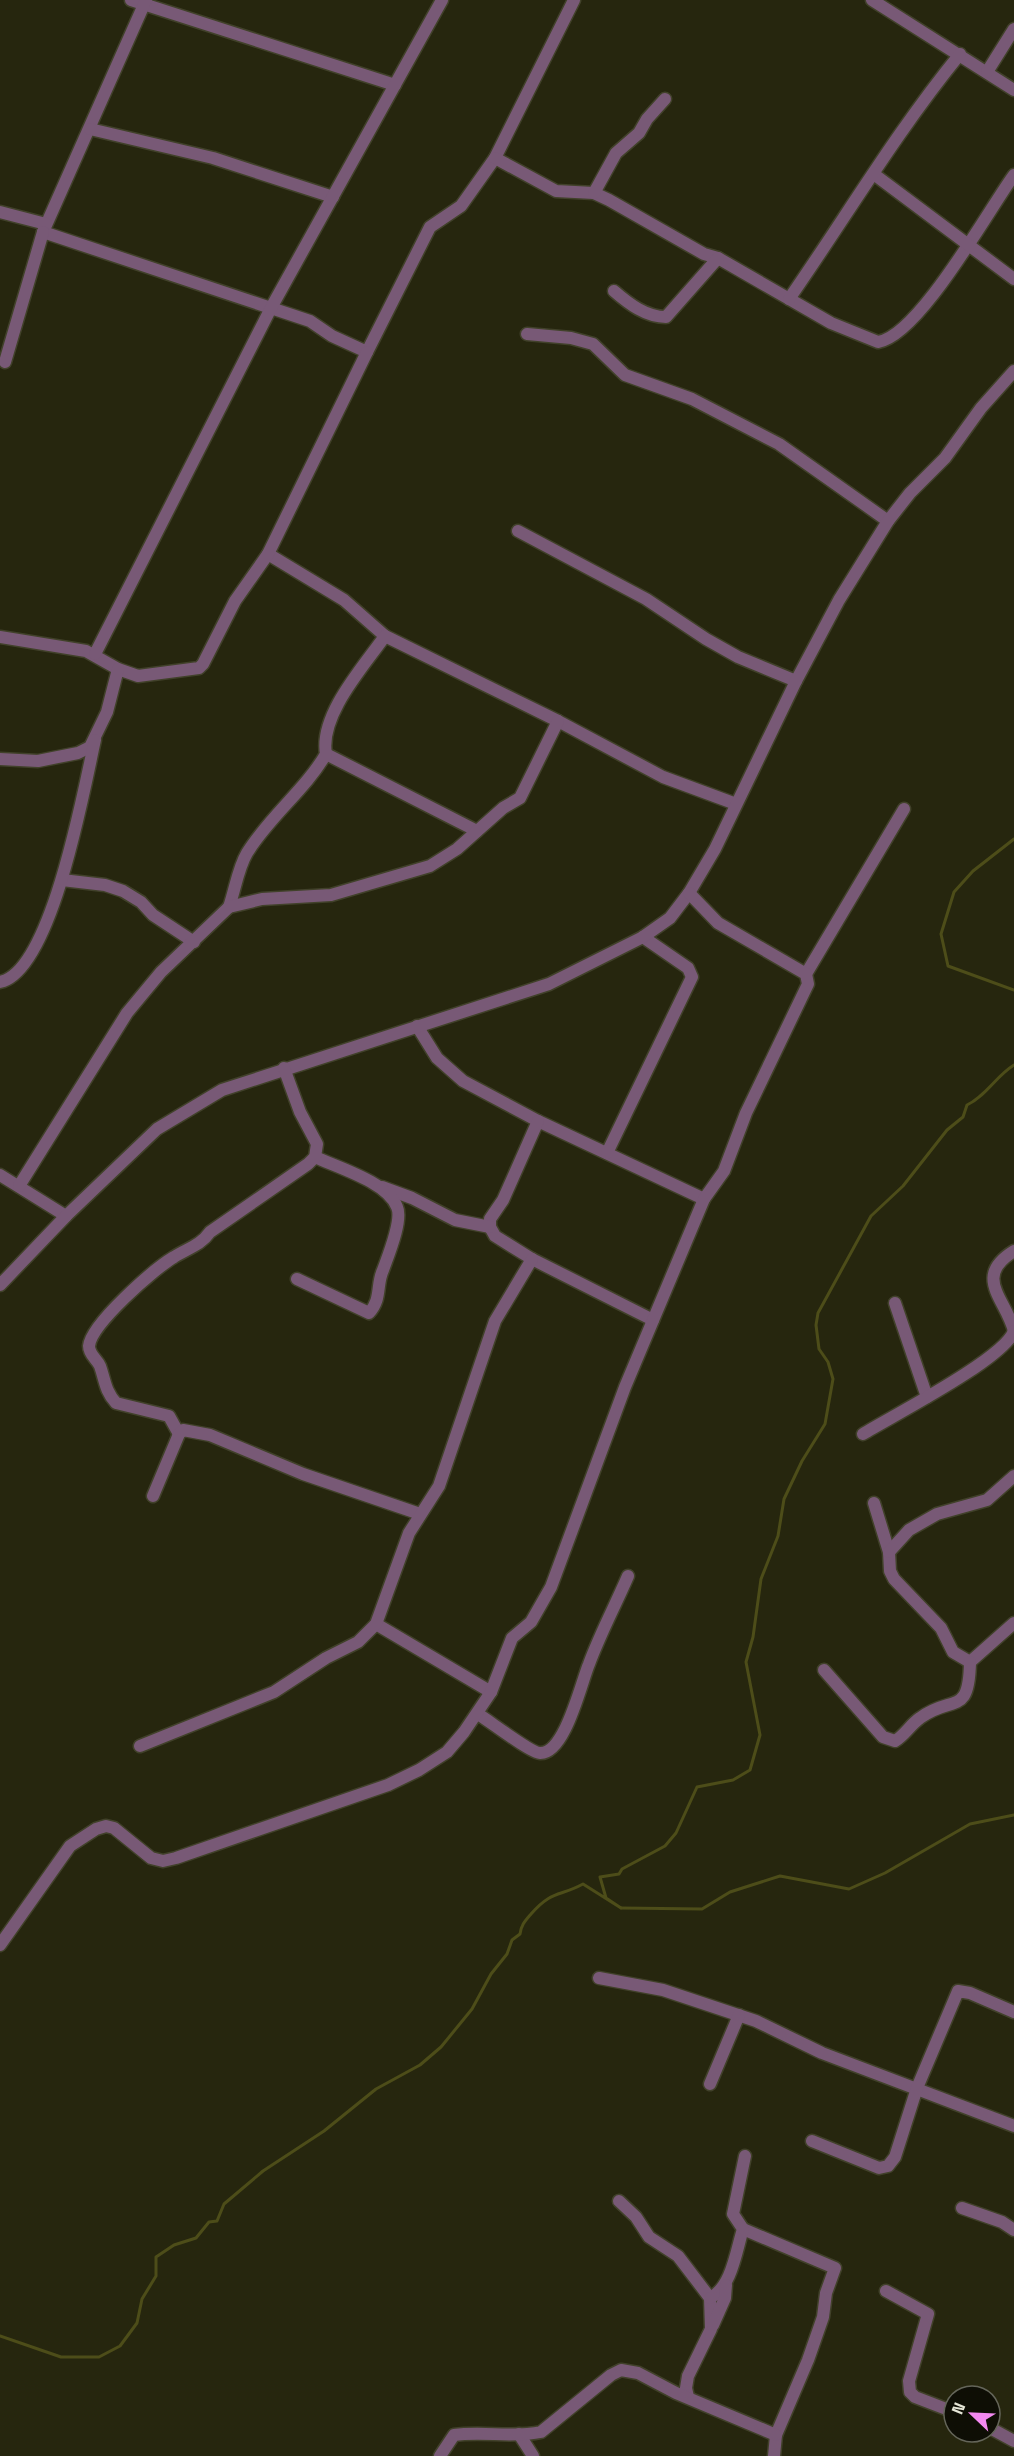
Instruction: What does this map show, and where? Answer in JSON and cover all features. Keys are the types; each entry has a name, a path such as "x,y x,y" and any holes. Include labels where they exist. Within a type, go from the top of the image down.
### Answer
{"street":[{"path":"131,0 395,85"},
{"path":"95,654 271,308 442,0"},
{"path":"0,637 95,654 118,669 148,676 199,668 203,664 235,601 268,554 430,226 461,206 495,158 574,0"},
{"path":"872,0 1014,90"},
{"path":"5,362 44,228 145,3"},
{"path":"987,72 1014,28"},
{"path":"789,299 874,175 893,142 960,54"},
{"path":"594,193 616,153 639,133 647,119 665,99"},
{"path":"90,129 213,158 333,197"},
{"path":"495,158 556,191 594,193 643,218 704,254 718,258 831,323 868,338 884,341 906,325 940,286 1014,175"},
{"path":"874,175 1014,279"},
{"path":"0,212 310,321 332,336 367,352"},
{"path":"614,291 630,305 658,317 666,317 718,258"},
{"path":"527,334 571,338 593,344 625,375 692,399 779,444 888,521"},
{"path":"0,1285 66,1216 157,1129 222,1090 284,1068 549,984 643,937 670,918 689,893 839,600 888,521 910,493 945,458 981,408 1014,371"},
{"path":"518,531 646,599 706,639 738,657 796,681"},
{"path":"268,554 344,600 385,636 558,721 663,777 736,804"},
{"path":"326,754 324,745 337,704 385,636"},
{"path":"0,982 15,976 35,945 62,880 95,740 112,699 118,669"},
{"path":"229,907 262,899 331,895 430,866 477,831 503,808 520,798 558,721"},
{"path":"0,759 38,761 61,757 84,751 95,740"},
{"path":"326,754 477,831"},
{"path":"19,1186 127,1012 161,972 229,907 245,855 326,754"},
{"path":"0,1945 70,1846 96,1829 106,1826 114,1828 151,1858 163,1861 176,1858 388,1785 419,1770 447,1752 478,1714 491,1692 512,1638 531,1622 551,1587 559,1561 653,1320 704,1199 724,1171 746,1113 808,984 806,974 904,809"},
{"path":"62,880 105,885 123,891 141,902 153,915 194,942"},
{"path":"689,893 718,923 806,974"},
{"path":"607,1153 692,977 688,968 643,937"},
{"path":"417,1026 437,1058 451,1073 538,1121 704,1199"},
{"path":"179,1434 169,1416 116,1403 103,1383 100,1366 90,1352 91,1340 116,1307 148,1276 174,1257 202,1244 210,1232 308,1164 315,1156 316,1144 300,1112 284,1068"},
{"path":"538,1121 502,1200 489,1219 495,1236 532,1259 653,1320"},
{"path":"315,1156 382,1187 412,1198 455,1220 490,1227"},
{"path":"0,1175 66,1216"},
{"path":"297,1279 369,1313 376,1306 382,1271 398,1221 398,1208 382,1187"},
{"path":"863,1434 971,1371 1008,1342 1014,1331 992,1279 997,1265 1014,1251"},
{"path":"140,1746 274,1692 326,1658 358,1642 376,1624 409,1533 439,1486 495,1320 532,1259"},
{"path":"894,1303 927,1397"},
{"path":"153,1496 179,1434 183,1430 192,1430 210,1435 303,1474 339,1484 405,1511 420,1514"},
{"path":"889,1552 909,1530 937,1514 987,1500 1014,1476"},
{"path":"874,1503 889,1552 890,1571 894,1579 941,1628 953,1652 970,1662"},
{"path":"478,1714 535,1752 547,1751 554,1746 568,1721 588,1666 628,1576"},
{"path":"824,1670 884,1737 895,1741 919,1719 958,1704 969,1687 970,1662 1014,1623"},
{"path":"376,1624 491,1692"},
{"path":"599,1978 663,1990 739,2015 822,2053 1014,2126"},
{"path":"812,2141 883,2169 895,2157 918,2088 958,1991 970,1993 1014,2012"},
{"path":"710,2084 739,2015"},
{"path":"745,2156 733,2214 736,2223 743,2229 835,2268 826,2293 823,2317 808,2360 776,2435 774,2456"},
{"path":"619,2201 636,2217 649,2237 678,2256 710,2298 711,2329"},
{"path":"962,2208 1002,2222 1014,2230"},
{"path":"688,2397 686,2388 688,2376 725,2298 727,2279 743,2229"},
{"path":"710,2298 719,2293 727,2279"},
{"path":"886,2291 925,2310 928,2314 909,2381 910,2392 915,2397 942,2407"},
{"path":"440,2456 454,2435 473,2432 519,2434 541,2432 611,2375 621,2370 638,2373 776,2435"},
{"path":"519,2434 533,2456"}],"waterway":[{"path":"1014,839 973,871 954,892 941,934 948,966 1014,990"},
{"path":"0,2336 61,2357 99,2357 120,2346 137,2323 142,2299 156,2276 156,2257 174,2245 196,2238 209,2222 217,2221 224,2204 263,2171 324,2131 376,2089 420,2065 441,2047 472,2009 491,1974 507,1954 512,1940 520,1934 524,1923 538,1906 550,1897 583,1884 621,1908 606,1898 600,1877 619,1874 622,1869 665,1846 676,1833 697,1787 733,1780 750,1770 760,1735 746,1662 753,1637 761,1579 778,1536 784,1499 802,1461 825,1424 833,1379 828,1362 819,1349 816,1325 818,1313 871,1216 903,1186 947,1130 963,1117 967,1105 1014,1065"},
{"path":"621,1908 702,1909 730,1892 780,1876 849,1889 885,1873 970,1824 1014,1815"}]}
